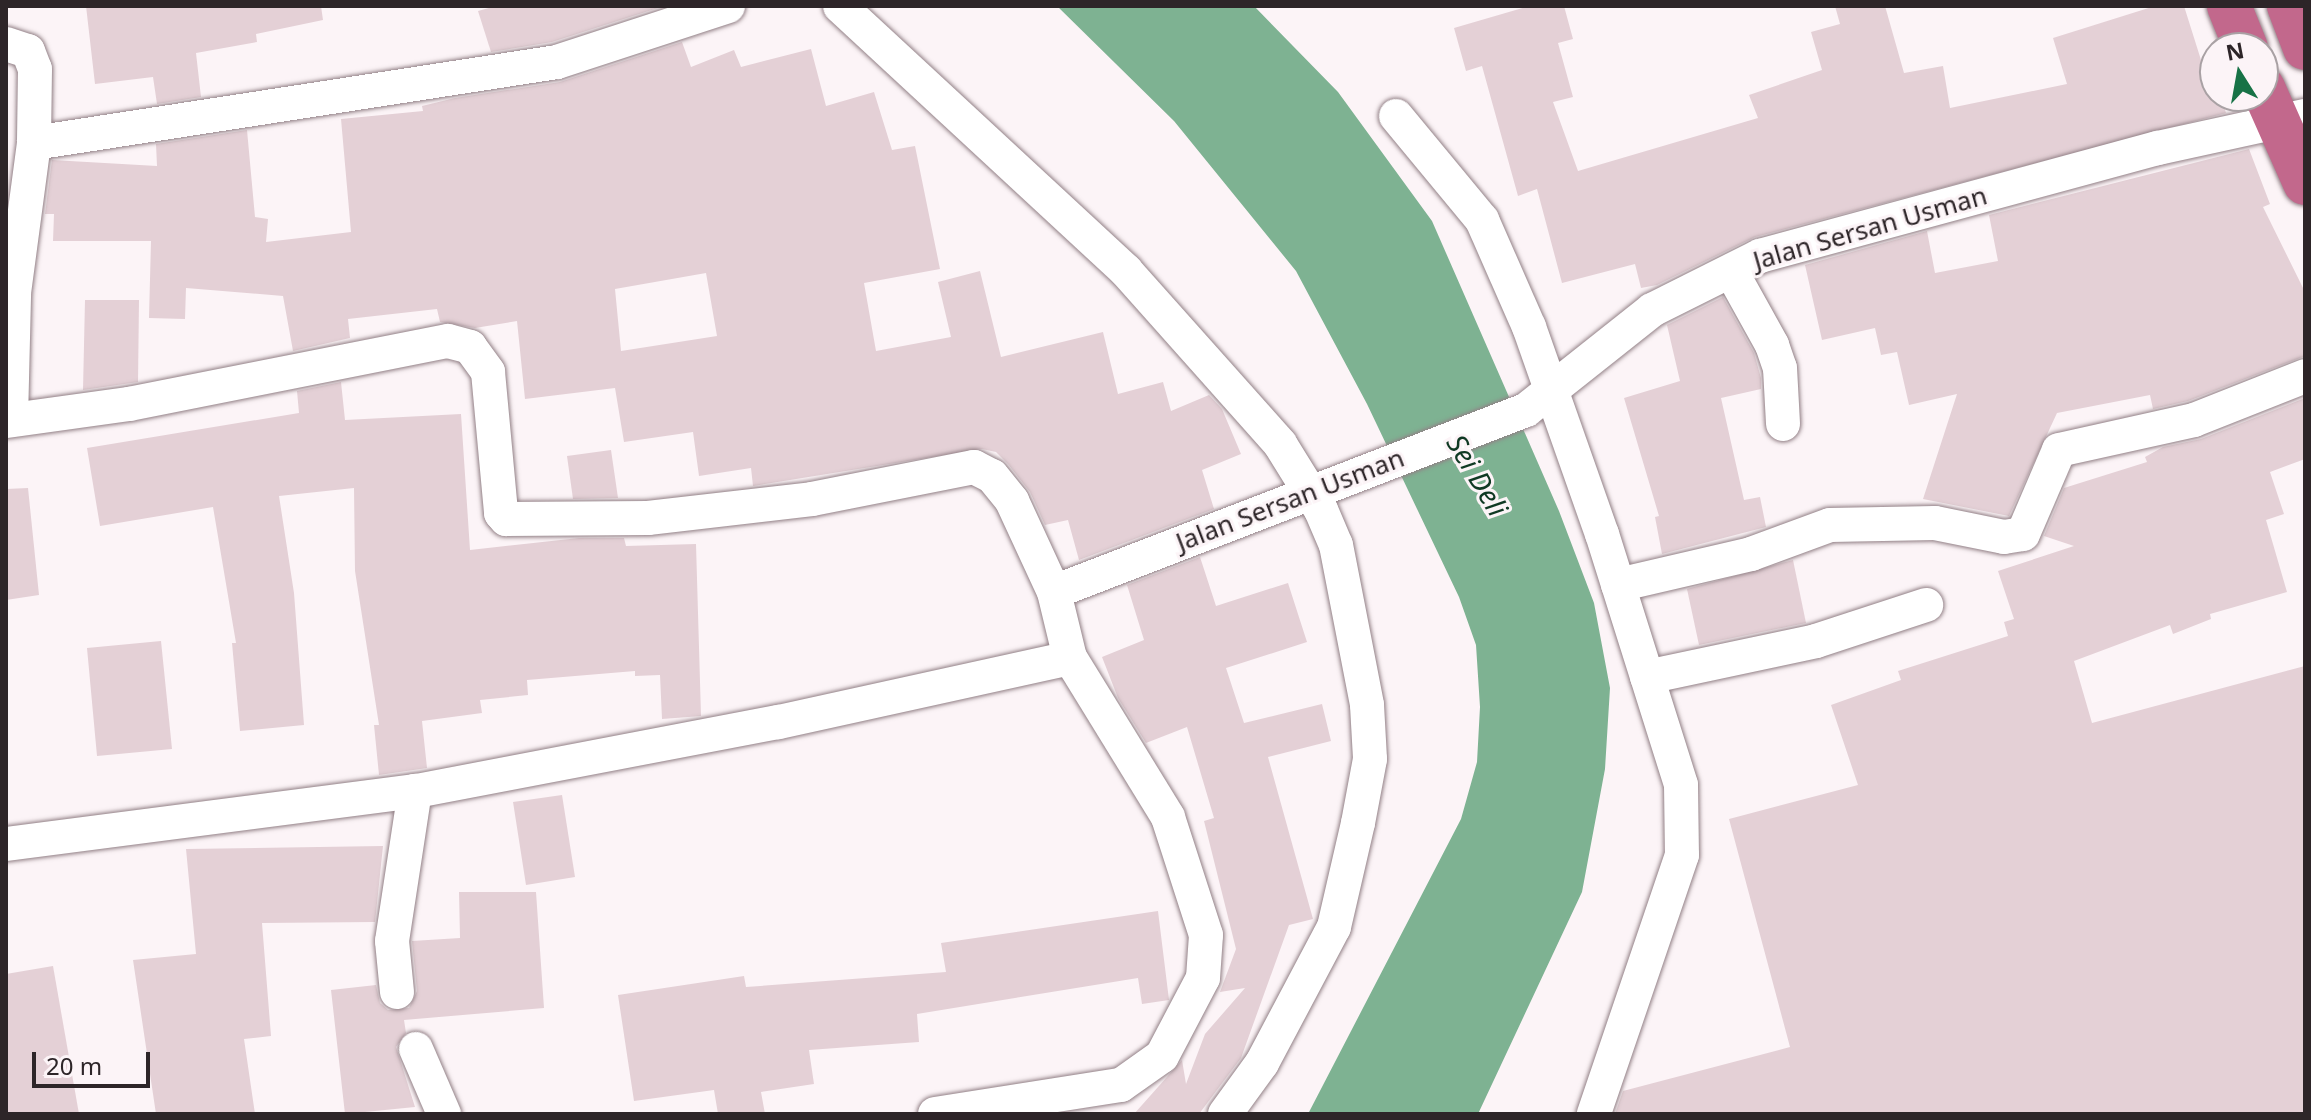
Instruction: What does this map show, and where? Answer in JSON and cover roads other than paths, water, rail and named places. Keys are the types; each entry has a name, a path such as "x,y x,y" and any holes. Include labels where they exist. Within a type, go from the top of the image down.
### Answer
{"highway":[{"path":"2229,6 2240,32"},
{"path":"2289,6 2305,48"},
{"path":"2282,110 2305,183"}],"street":[{"path":"34,143 557,62 728,6"},
{"path":"840,6 1126,271 1280,444 1336,545 1367,705 1370,759 1334,927 1262,1063 1225,1114"},
{"path":"6,44 28,51 35,69 34,143 14,293 9,421 129,404 448,341 470,347 488,372 501,513 506,519 648,518 812,499 974,467 992,476 1012,501 1054,592 1070,658 1168,817 1206,935 1203,978 1189,1013 1162,1056 1121,1085 935,1114"},
{"name":"Jalan Sersan Usman","path":"1054,592 1537,403 1652,310 1760,256 2158,148 2282,110"},
{"path":"1396,116 1482,220 1529,327 1537,403 1576,458 1681,785 1682,855 1594,1114"},
{"path":"1731,271 1772,345 1780,368 1783,424"},
{"path":"1618,585 1751,554 1830,525 1935,523 2004,537 2023,534 2059,450 2194,420 2305,376"},
{"path":"1647,677 1816,641 1926,605"},
{"path":"6,844 415,791 778,722 1070,658"},
{"path":"397,992 392,941 415,791"},
{"path":"416,1049 444,1114"}],"water":[{"name":"Sei Deli","path":"1057,6 1254,6 1338,92 1432,221 1559,511 1594,603 1610,688 1605,769 1582,892 1478,1114 1308,1114 1461,819 1477,762 1480,707 1476,645 1459,597 1367,404 1296,271 1174,121"}]}
